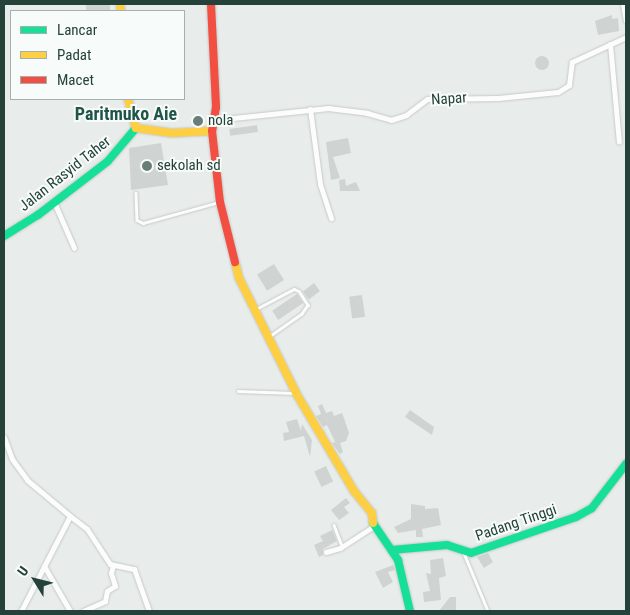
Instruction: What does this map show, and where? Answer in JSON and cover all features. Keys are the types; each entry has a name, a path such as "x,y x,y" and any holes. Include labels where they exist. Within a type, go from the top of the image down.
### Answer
{"street":[{"path":"211,4 214,120 212,131 220,202 239,278 266,338 296,393 354,491 372,513 374,526 392,550 402,570 410,611"},
{"path":"622,4 626,22"},
{"name":"Napar","path":"610,44 606,45 626,37"},
{"path":"610,44 619,142"},
{"name":"Napar","path":"214,120 310,109 353,110 391,120 406,115 432,98 498,98 558,92 569,85 572,62 610,44"},
{"path":"128,100 136,128 172,133 212,131"},
{"path":"310,109 320,184 331,218"},
{"name":"Jalan Rasyid Taher","path":"4,236 54,202 108,161 136,128"},
{"path":"54,202 74,248"},
{"path":"4,436 12,459 26,480 87,529 104,558 114,565 134,569 149,611"},
{"name":"Padang Tinggi","path":"392,550 444,545 471,553 586,512 626,464"},
{"path":"21,611 70,516"},
{"path":"326,552 342,546 374,526"},
{"path":"83,611 105,601 107,591 115,586 111,573 114,565"},
{"path":"44,566 70,611"}],"lane":[{"path":"136,193 138,220 143,224 220,202"},
{"path":"253,311 294,289 308,305 302,314 266,338"},
{"path":"238,391 296,393"},
{"path":"334,525 342,546"},
{"path":"464,552 488,611"}],"building":[{"path":"86,4 110,4 110,10 86,10"},
{"path":"612,15 612,19 618,18 619,31 598,35 595,21"},
{"path":"539,56 545,56 549,63 545,70 539,70 535,66 535,60"},
{"path":"257,125 258,132 230,136 229,129"},
{"path":"348,138 351,153 333,157 340,178 331,180 326,142"},
{"name":"sekolah sd","path":"161,143 168,185 131,190 129,148"},
{"path":"345,179 346,186 356,182 360,191 340,191 339,180"},
{"path":"274,264 284,280 267,291 257,275"},
{"path":"314,283 320,291 309,299 303,291"},
{"path":"297,294 303,303 278,320 272,311"},
{"path":"362,295 365,317 352,319 349,297"},
{"path":"322,404 326,413 332,411 334,416 342,413 344,418 349,433 346,441 340,443 343,452 340,454 332,443 335,442 327,425 323,427 316,416 321,414 318,406"},
{"path":"410,410 434,427 432,435 405,417"},
{"path":"297,419 301,431 302,424 312,440 310,457 304,436 284,441 283,433 289,432 286,422"},
{"path":"326,466 333,481 321,487 314,471"},
{"path":"346,498 350,503 344,507 349,513 339,520 331,510"},
{"path":"411,504 425,506 425,509 438,508 441,525 422,529 423,537 416,537 416,530 398,533 394,527 411,519"},
{"path":"332,530 337,541 323,549 323,555 319,557 314,545 323,541 320,536"},
{"path":"488,553 493,562 484,568 477,557"},
{"path":"443,558 446,576 439,578 441,600 424,602 423,592 430,591 426,573 431,574 430,560"},
{"path":"393,565 395,570 388,572 393,582 383,588 375,572"},
{"path":"450,597 456,597 456,611 439,611"}],"traffic: fast":[{"path":"4,236 38,215 108,161 136,128"},
{"path":"392,550 447,545 471,553 576,517 592,508 626,464"},
{"path":"373,523 398,560 410,611"}],"traffic: slow":[{"path":"120,4 121,10"},
{"path":"128,100 136,128"},
{"path":"136,128 172,133 212,131"},
{"path":"235,262 239,278 296,393 354,491 372,513 373,523"}],"traffic: jam":[{"path":"211,4 216,107 212,131 220,202 235,262"}],"place":[{"name":"nola","path":"198,121"},
{"name":"sekolah sd","path":"147,166"}],"district":[{"name":"Paritmuko Aie","path":"126,114"}]}
